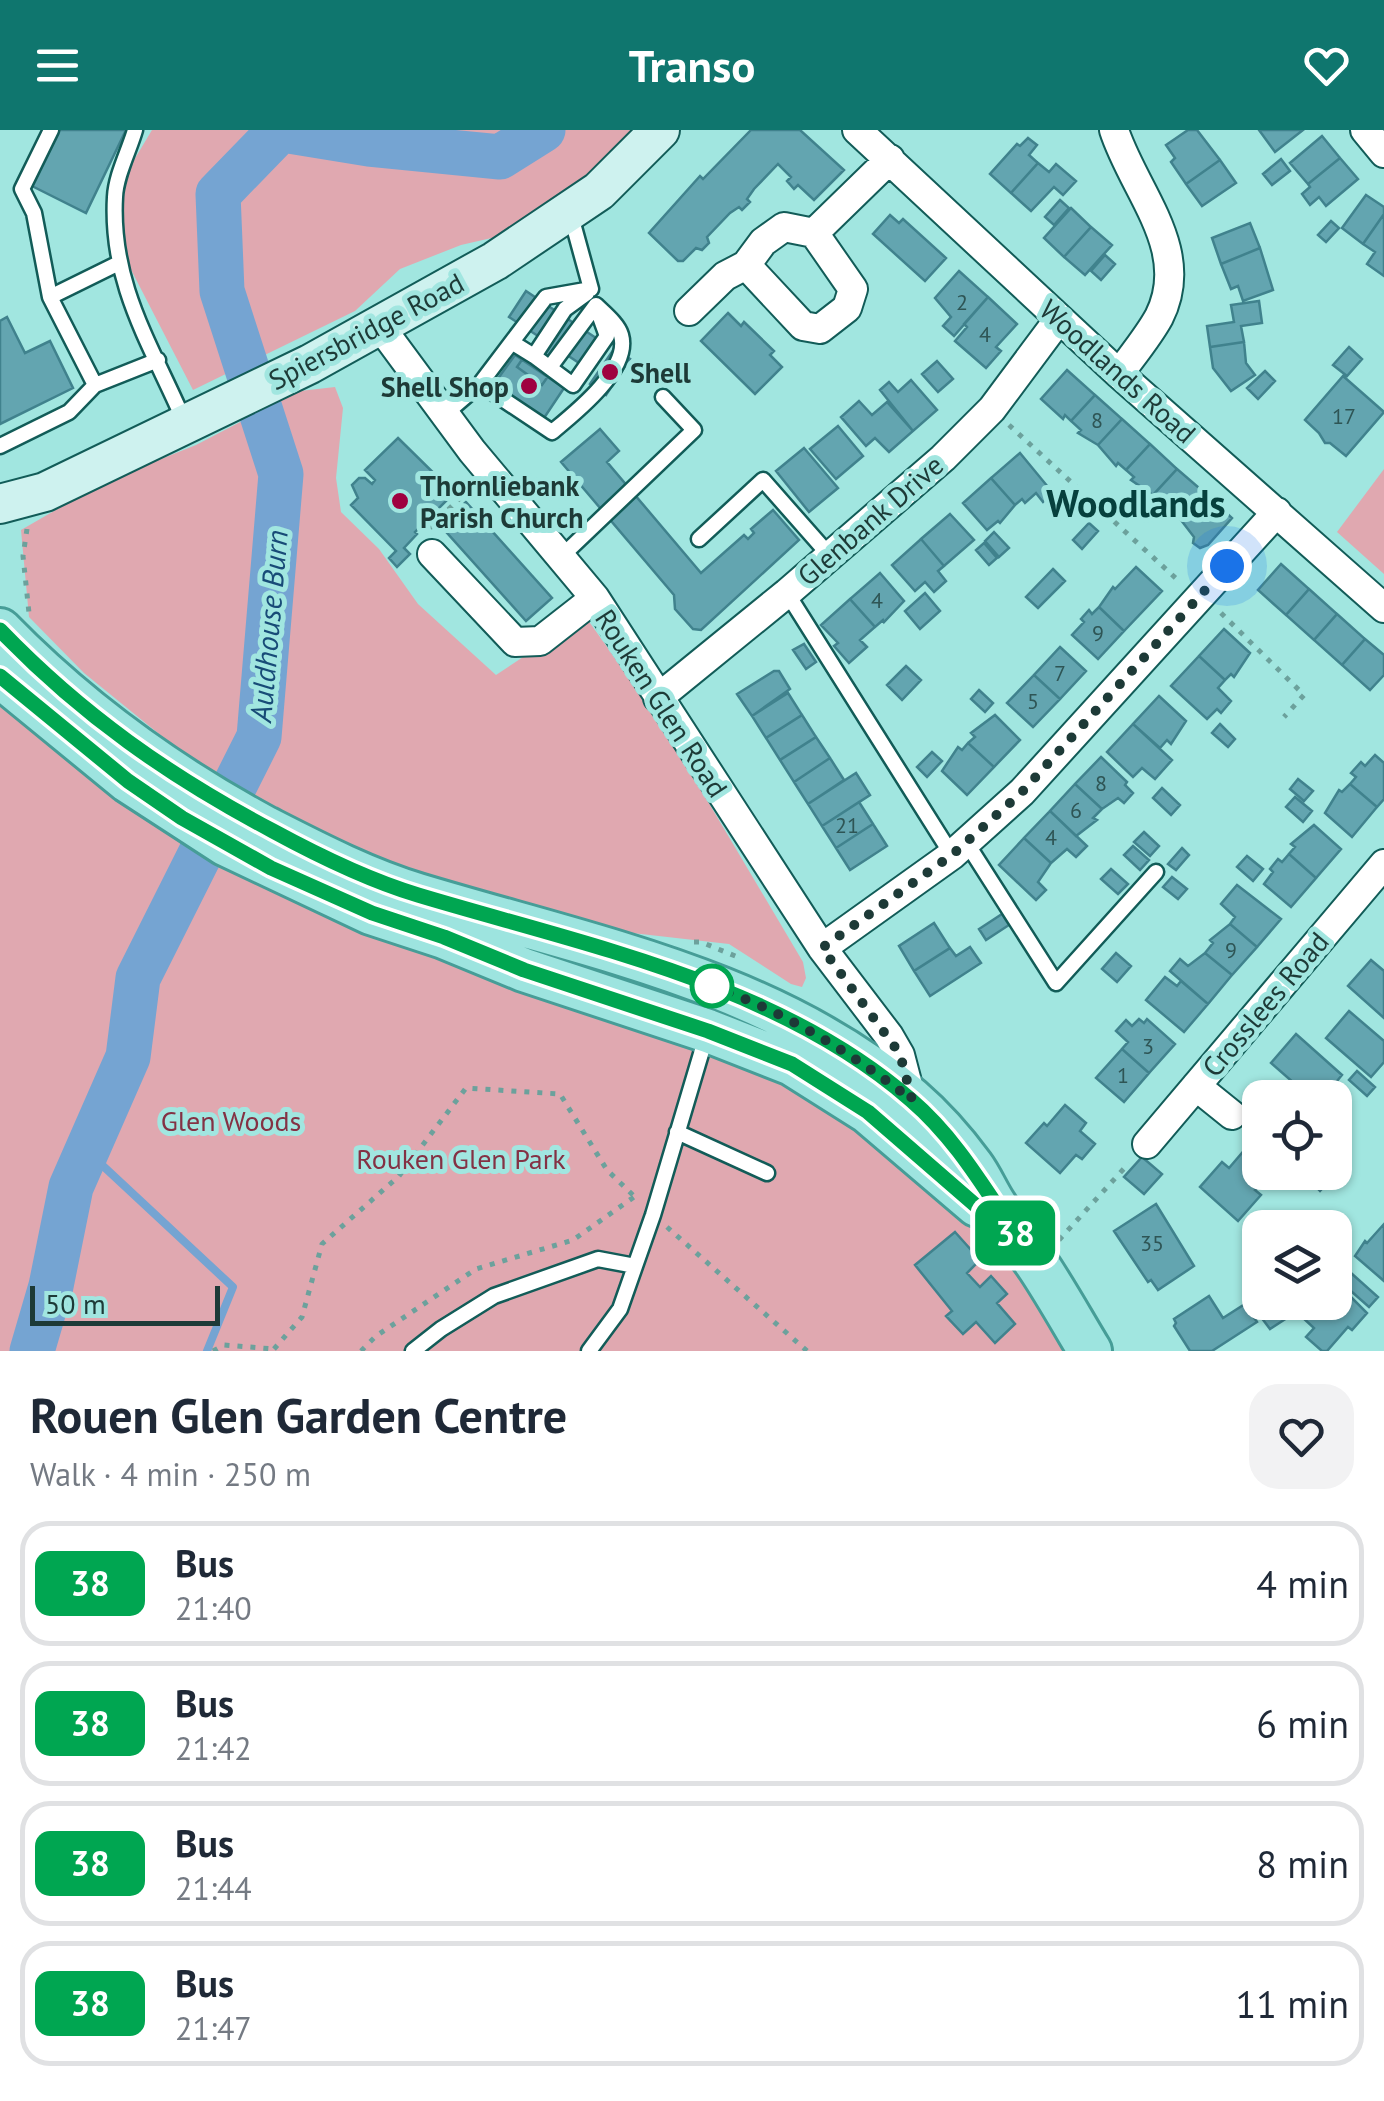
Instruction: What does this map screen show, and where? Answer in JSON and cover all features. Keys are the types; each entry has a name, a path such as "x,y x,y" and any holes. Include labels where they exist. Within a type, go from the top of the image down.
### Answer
{"main road":[{"name":"Spiersbridge Road","path":"17,510 310,364 494,261 599,190 660,130"},
{"name":"Rouken Glen Road","path":"5,651 104,726 189,804 372,913 792,1064 868,1112 1031,1256"},
{"name":"Rouken Glen Road","path":"233,829 417,894 504,918 721,989 780,1013 826,1038 912,1100 974,1168 1090,1351"},
{"path":"708,1031 721,989"}],"street":[{"name":"Woodlands Road","path":"857,130 1119,374 1384,608"},
{"path":"1114,130 1123,156 1164,235 1171,270 1166,300 1157,320 1119,374"},
{"path":"1364,130 1384,153"},
{"path":"814,234 890,158"},
{"path":"689,310 724,276 746,265 762,242 784,227 814,234 853,289 847,308 820,329 803,326 746,265"},
{"name":"Glenbank Drive","path":"658,698 787,593 942,458 992,409 1060,319"},
{"name":"Rouken Glen Road","path":"378,325 444,415 595,598 822,948 900,1054 912,1100"},
{"path":"822,948 959,849 1022,792 1277,512"},
{"path":"432,554 516,642 540,641 595,598"},
{"name":"Crosslees Road","path":"1147,1144 1384,864"},
{"path":"1196,1086 1232,1115"}],"lane":[{"path":"50,130 22,188 34,213 50,298 95,385"},
{"path":"135,130 114,193 118,264 132,308 158,360 197,419"},
{"path":"513,343 574,385 607,336 570,210"},
{"path":"50,298 118,264"},
{"path":"444,415 480,384 546,297 591,290"},
{"path":"534,356 564,309 591,290"},
{"path":"550,368 596,305"},
{"path":"480,384 552,432 590,401 622,354 621,332 596,305"},
{"path":"0,446 69,412 95,385 158,360"},
{"path":"561,557 694,430 664,397"},
{"path":"699,539 763,480 830,556"},
{"path":"787,593 959,849 1056,983 1156,872"},
{"path":"589,1351 620,1308 653,1215 708,1031"},
{"path":"678,1132 767,1173"},
{"path":"413,1351 440,1329 494,1296 598,1259 635,1266"}],"path":[{"path":"992,409 1304,695 1284,717"},
{"path":"432,554 428,530 488,470"},
{"path":"5,651 30,626 24,556 29,519 17,510"},
{"path":"214,1351 224,1344 275,1350 302,1317 322,1244 399,1176 466,1088 560,1094 607,1170 807,1351"},
{"path":"1031,1256 1147,1144"},
{"path":"360,1351 376,1336 476,1269 573,1240 634,1197"}],"green space":[{"path":"152,130 641,130 556,207 509,234 461,245 400,269 355,311 193,390 125,258 122,180"},
{"path":"335,387 343,408 336,478 341,512 379,549 418,604 496,675 585,616 662,724 803,962 806,978 802,987 729,944 597,929 521,902 435,880 326,839 180,751 84,673 29,617 21,530 106,481 196,445 300,391"},
{"path":"1384,469 1384,574 1337,532"},
{"name":"Glen Woods","path":"0,703 117,798 177,839 233,869 708,1031 972,1201 1090,1351 0,1351"}],"building":[{"path":"57,130 126,130 86,213 30,185"},
{"path":"751,130 800,130 844,170 814,200 798,185 794,189 787,181 791,177 778,164 754,189 747,199 750,202 742,210 739,207 730,213 707,237 709,243 702,250 696,248 678,261 649,233 700,176 703,179"},
{"path":"1188,130 1197,130 1220,160 1186,184 1171,162 1175,158 1166,145"},
{"path":"1259,130 1303,130 1275,152"},
{"path":"1322,136 1340,158 1308,184 1290,163"},
{"path":"1028,138 1037,145 1029,155 1038,163 1011,193 990,174 1017,144 1020,146"},
{"path":"1340,158 1358,179 1326,206 1319,197 1310,205 1302,194 1310,187 1308,184"},
{"path":"1281,159 1290,171 1272,185 1263,174"},
{"path":"1220,160 1236,183 1202,206 1186,184"},
{"path":"1038,163 1049,172 1056,164 1076,181 1063,195 1054,187 1031,211 1011,193"},
{"path":"1366,195 1384,207 1384,214 1363,244 1342,228"},
{"path":"1060,200 1069,208 1054,225 1045,217"},
{"path":"1071,208 1091,227 1064,257 1044,238"},
{"path":"1384,214 1384,276 1367,264 1375,252 1363,244"},
{"path":"890,215 899,223 903,219 946,258 925,281 873,234"},
{"path":"1331,221 1339,228 1326,242 1318,235"},
{"path":"1250,223 1260,248 1221,264 1212,238"},
{"path":"1091,227 1112,245 1085,275 1064,257"},
{"path":"1260,248 1273,290 1243,301 1238,286 1231,289 1221,264"},
{"path":"1105,255 1115,264 1101,280 1091,271"},
{"path":"959,271 988,297 954,336 943,326 951,317 935,298"},
{"path":"526,291 608,346 591,371 564,353 542,385 517,367 538,336 509,317"},
{"path":"988,297 1017,324 996,347 1001,351 986,368 955,341"},
{"path":"1259,301 1262,323 1241,326 1244,342 1210,347 1207,326 1234,322 1231,305"},
{"path":"728,313 741,326 744,322 774,351 770,355 782,367 755,394 701,341"},
{"path":"7,317 25,353 50,341 73,388 0,424 0,321"},
{"path":"1244,342 1246,363 1255,375 1231,391 1213,368 1210,347"},
{"path":"1349,347 1362,359 1347,376 1333,365"},
{"name":"Shell","path":"614,349 630,359 606,395 590,384"},
{"name":"Shell Shop","path":"515,355 564,388 544,418 494,384"},
{"path":"937,361 953,379 938,392 922,374"},
{"path":"1067,370 1095,395 1071,421 1065,415 1063,419 1041,399"},
{"path":"1265,371 1275,381 1258,399 1247,388"},
{"path":"1343,376 1384,412 1346,456 1325,443 1305,420"},
{"path":"911,380 937,410 913,431 880,390 889,382 898,392"},
{"path":"1095,395 1122,419 1098,445 1078,433 1081,430 1071,421"},
{"path":"859,401 872,415 887,402 913,431 889,452 875,438 866,446 841,417"},
{"path":"1122,419 1150,444 1126,470 1118,463 1116,466 1098,445"},
{"path":"838,426 863,456 836,479 810,449"},
{"path":"600,429 619,451 607,462 701,573 744,535 748,539 754,533 751,529 773,510 799,540 701,630 693,629 675,609 674,595 561,462"},
{"name":"Thornliebank Parish Church","path":"398,438 454,493 415,532 404,548 410,554 397,567 389,558 396,551 351,505 358,498 352,485 359,478 372,484 375,480 365,470"},
{"path":"1150,444 1177,469 1153,495 1131,480 1134,477 1126,470"},
{"path":"804,448 838,488 809,512 776,471"},
{"path":"1020,453 1053,493 1043,502 1036,493 1025,503 1022,499 1015,505 991,478"},
{"path":"1177,469 1205,493 1181,520 1171,512 1164,520 1154,511 1161,502 1153,495"},
{"path":"991,478 1015,505 1000,523 987,530 963,503"},
{"path":"1205,493 1232,518 1208,545 1200,548 1181,520"},
{"path":"466,502 552,598 526,621 440,525"},
{"path":"950,514 974,540 944,566 921,539"},
{"path":"1089,523 1098,531 1082,549 1073,540"},
{"path":"994,532 1009,548 999,557 985,541"},
{"path":"921,539 944,566 938,571 946,581 934,592 925,582 915,591 892,565"},
{"path":"984,543 997,558 989,565 976,550"},
{"path":"1281,564 1309,589 1286,615 1258,590"},
{"path":"1136,567 1162,591 1124,631 1099,607 1113,587"},
{"path":"1053,569 1065,581 1038,608 1026,597"},
{"path":"880,573 904,601 875,627 850,599"},
{"path":"1309,589 1337,614 1314,640 1286,615"},
{"path":"925,593 940,611 920,629 905,611"},
{"path":"850,599 875,627 860,640 867,647 849,663 834,646 838,643 821,625"},
{"path":"1099,607 1124,631 1098,659 1072,635 1089,610 1092,614"},
{"path":"1337,614 1365,639 1342,665 1314,640"},
{"path":"1224,629 1250,653 1234,677 1231,674 1225,680 1199,656"},
{"path":"1365,639 1384,655 1384,675 1370,690 1342,665"},
{"path":"804,644 816,662 806,669 793,650"},
{"path":"1060,647 1086,671 1060,699 1034,675"},
{"path":"1199,656 1225,680 1218,688 1231,701 1221,713 1217,709 1207,719 1171,686"},
{"path":"906,666 921,680 902,700 887,685"},
{"path":"779,671 790,689 752,716 737,694"},
{"path":"1034,675 1060,699 1033,727 1007,703"},
{"path":"979,690 993,703 985,712 971,699"},
{"path":"788,693 802,715 766,738 752,716"},
{"path":"1159,696 1186,721 1171,744 1167,740 1160,748 1133,724"},
{"path":"802,715 816,737 780,760 766,738"},
{"path":"995,715 1020,740 994,767 968,743 975,737 971,733"},
{"path":"1133,724 1172,760 1155,779 1142,768 1133,777 1107,752"},
{"path":"1220,724 1235,739 1228,747 1212,733"},
{"path":"816,737 830,758 794,782 780,760"},
{"path":"968,743 994,767 967,795 942,771 958,747 962,750"},
{"path":"932,752 942,761 927,777 917,767"},
{"path":"1375,755 1384,763 1384,799 1377,807 1350,784 1356,777 1351,773"},
{"path":"1101,757 1133,793 1124,803 1118,798 1102,809 1075,784"},
{"path":"830,758 844,780 808,804 794,782"},
{"path":"856,773 870,795 822,826 808,804"},
{"path":"1298,779 1313,791 1304,801 1290,789"},
{"path":"1075,784 1102,809 1093,818 1097,820 1076,836 1050,811"},
{"path":"1350,784 1377,807 1352,837 1325,813 1339,790 1342,792"},
{"path":"1162,788 1180,805 1171,815 1153,798"},
{"path":"1295,797 1312,811 1303,822 1286,807"},
{"path":"859,802 873,824 836,848 822,826"},
{"path":"1050,811 1087,846 1076,857 1067,849 1051,863 1024,838"},
{"path":"873,824 887,846 850,870 836,848"},
{"path":"1314,825 1341,849 1316,878 1289,854 1295,847 1291,844"},
{"path":"1144,832 1159,846 1150,856 1134,842"},
{"path":"1024,838 1051,863 1038,882 1046,890 1036,900 999,865"},
{"path":"1133,846 1149,860 1140,870 1124,855"},
{"path":"1182,848 1189,855 1176,870 1168,864"},
{"path":"1289,854 1316,878 1291,907 1264,884 1278,859 1282,862"},
{"path":"1247,856 1263,869 1253,881 1237,867"},
{"path":"1111,869 1128,884 1118,894 1101,879"},
{"path":"1172,877 1187,889 1178,899 1163,887"},
{"path":"1237,885 1281,919 1257,947 1230,924 1235,917 1221,904"},
{"path":"1002,914 1009,925 986,940 979,929"},
{"path":"934,923 950,948 914,971 899,946"},
{"path":"1230,924 1257,947 1232,975 1205,953 1213,943 1210,940"},
{"path":"970,947 981,963 930,996 914,971 950,948 956,956"},
{"path":"1116,953 1131,966 1117,982 1102,969"},
{"path":"1205,953 1232,975 1208,1004 1170,971 1180,959 1188,966"},
{"path":"1371,960 1384,971 1384,1018 1348,986"},
{"path":"1165,977 1177,986 1181,981 1208,1004 1184,1032 1146,1000"},
{"path":"1349,1011 1384,1041 1384,1062 1371,1077 1326,1038"},
{"path":"1139,1019 1144,1023 1147,1019 1175,1044 1149,1073 1122,1049 1128,1042 1116,1031 1126,1020 1132,1026"},
{"path":"1296,1034 1342,1075 1338,1080 1290,1080 1271,1063"},
{"path":"1122,1049 1149,1073 1124,1102 1096,1078"},
{"path":"1357,1071 1375,1087 1367,1096 1349,1080"},
{"path":"1065,1105 1086,1123 1080,1131 1095,1144 1082,1159 1076,1155 1060,1173 1026,1143"},
{"path":"1242,1153 1242,1190 1255,1190 1261,1195 1248,1210 1242,1210 1238,1221 1200,1187 1222,1162 1229,1168"},
{"path":"1142,1157 1162,1174 1144,1194 1124,1177"},
{"path":"1156,1204 1194,1266 1158,1290 1151,1280 1148,1282 1114,1231"},
{"path":"1384,1224 1384,1281 1355,1256"},
{"path":"955,1232 980,1260 967,1273 980,1287 991,1276 1007,1294 997,1303 1015,1324 995,1343 976,1322 963,1334 946,1316 952,1311 915,1265"},
{"path":"1352,1274 1378,1297 1369,1307 1352,1292"},
{"path":"1209,1296 1223,1318 1242,1306 1242,1320 1257,1322 1212,1351 1190,1351 1174,1326 1174,1319"},
{"path":"1352,1298 1367,1313 1327,1351 1306,1337 1314,1328 1305,1320 1352,1320"},
{"path":"1263,1320 1284,1320 1270,1329"}],"waterway":[{"name":"Auldhouse Burn","path":"32,1351 51,1286 71,1187 128,1057 138,978 259,737 281,474 222,291 218,194 280,130"},
{"name":"Auldhouse Burn","path":"283,130 369,144 500,157 543,130"},
{"path":"87,1151 233,1287 207,1351"}],"bus line":[{"name":"38","path":"0,630 104,726 148,759 283,837 417,894 504,918 721,989 780,1013 826,1038 912,1100 950,1140 974,1168 1026,1249 868,1112 792,1064 372,913 271,868 182,818 128,781 0,676"}],"place":[{"name":"Shell","path":"610,372"},
{"name":"Shell Shop","path":"529,386"},
{"name":"Thornliebank Parish Church","path":"400,501"}],"district":[{"name":"Woodlands","path":"1136,502"}],"route":[{"path":"712,986 780,1013 826,1038 912,1100 900,1054 822,948 952,855 1022,792 1227,566"}],"park label":[{"name":"Rouken Glen Park","path":"461,1158"}]}
